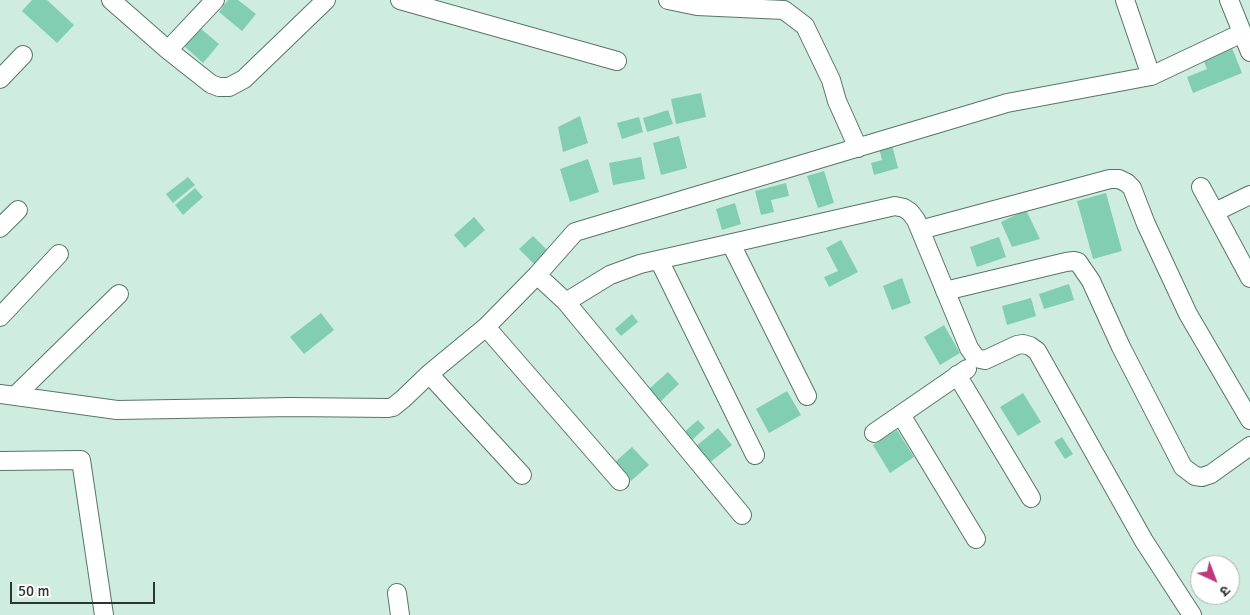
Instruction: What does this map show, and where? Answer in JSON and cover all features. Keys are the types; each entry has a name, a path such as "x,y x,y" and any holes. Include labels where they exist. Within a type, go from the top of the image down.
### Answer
{"street":[{"path":"111,0 168,50 211,84 218,87 229,87 244,79 326,0"},
{"path":"168,50 215,0"},
{"path":"400,0 617,61"},
{"path":"668,0 697,6 784,10 805,26 831,80 837,101 858,148"},
{"path":"1125,0 1151,76"},
{"path":"1229,0 1250,52"},
{"path":"8,395 117,410 291,407 381,409 394,407 429,374 486,327 537,275 575,232 1007,103 1151,76 1242,33"},
{"path":"0,79 23,55"},
{"path":"920,230 1110,179 1119,178 1127,182 1132,188 1146,224 1188,314 1250,420"},
{"path":"1200,187 1250,278"},
{"path":"1215,212 1250,195"},
{"path":"566,302 610,275 626,269 895,206 910,212 920,230 969,348 976,358 980,360"},
{"path":"0,228 18,210"},
{"path":"730,244 807,396"},
{"path":"0,317 59,254"},
{"path":"659,260 755,455"},
{"path":"945,291 1066,262 1078,262 1091,281 1121,347 1183,467 1195,476 1202,477 1211,474 1250,446"},
{"path":"537,275 566,302 742,515"},
{"path":"8,395 119,294"},
{"path":"486,327 620,481"},
{"path":"874,433 980,360 985,360 1016,345 1030,346 1037,351 1144,541 1192,615"},
{"path":"429,374 522,475"},
{"path":"958,375 1030,498"},
{"path":"901,414 976,539"},
{"path":"0,460 81,460 104,615"},
{"path":"397,593 400,615"}],"building":[{"path":"32,0 47,0 74,25 57,43 22,11"},
{"path":"228,0 238,0 256,14 242,31 219,12"},
{"path":"200,28 219,44 203,63 184,46"},
{"path":"1232,48 1242,73 1193,93 1187,77 1207,69 1203,59"},
{"path":"701,93 706,117 676,124 671,99"},
{"path":"668,110 673,124 647,132 643,118"},
{"path":"580,116 588,143 563,152 558,127"},
{"path":"639,117 643,132 622,139 617,123"},
{"path":"679,136 687,168 661,175 653,143"},
{"path":"891,141 898,168 874,175 871,163 882,160 878,144"},
{"path":"641,157 645,179 613,185 609,163"},
{"path":"588,159 599,192 570,202 560,169"},
{"path":"824,171 834,203 818,208 807,176"},
{"path":"188,177 195,185 173,203 166,194"},
{"path":"786,183 789,196 771,200 774,212 761,215 755,191"},
{"path":"195,188 203,197 183,215 175,205"},
{"path":"1106,193 1122,251 1093,259 1077,201"},
{"path":"735,203 741,224 722,230 716,209"},
{"path":"1026,210 1040,239 1012,247 1001,222"},
{"path":"474,217 485,230 465,248 454,235"},
{"path":"533,236 550,253 537,267 519,249"},
{"path":"999,237 1006,257 977,267 970,247"},
{"path":"841,240 858,272 829,287 824,277 838,271 826,248"},
{"path":"902,278 911,303 892,310 883,286"},
{"path":"1069,284 1074,300 1044,309 1039,294"},
{"path":"1031,298 1036,316 1007,325 1002,306"},
{"path":"321,313 334,330 304,354 290,337"},
{"path":"632,314 638,322 621,336 615,329"},
{"path":"944,325 960,353 940,365 924,337"},
{"path":"668,372 679,384 660,402 649,389"},
{"path":"787,391 801,415 769,433 756,409"},
{"path":"1023,393 1041,422 1018,436 1000,407"},
{"path":"698,420 705,428 689,443 682,434"},
{"path":"718,428 732,445 708,464 694,448"},
{"path":"897,430 914,457 890,473 873,445"},
{"path":"1062,437 1073,454 1065,459 1054,442"},
{"path":"632,447 649,465 631,481 615,462"}]}
